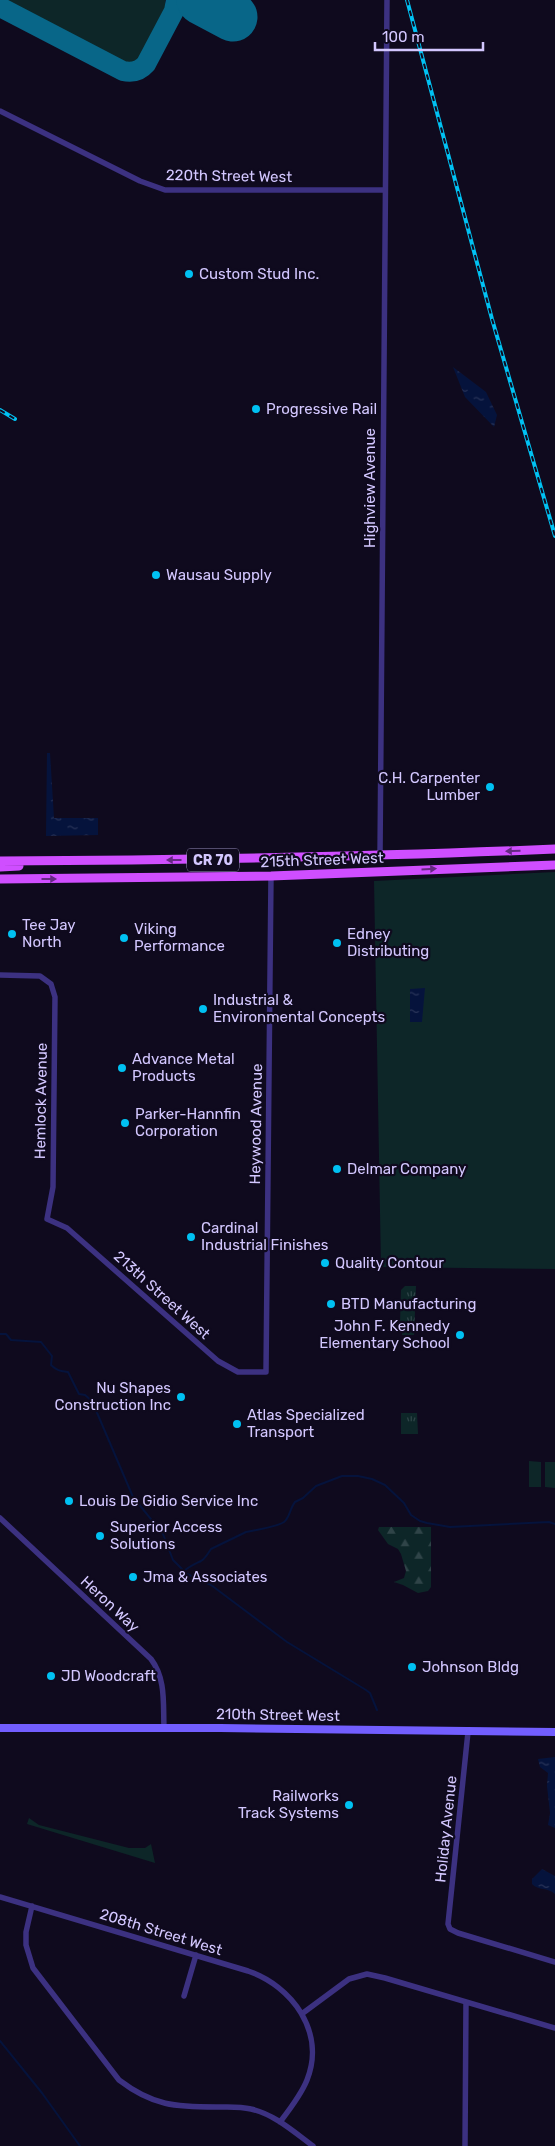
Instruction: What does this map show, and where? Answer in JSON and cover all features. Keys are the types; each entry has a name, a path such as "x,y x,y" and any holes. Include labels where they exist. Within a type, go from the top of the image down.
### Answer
{"main road":[{"name":"215th Street West","path":"0,861 218,860 555,849"},
{"path":"0,867 25,866 46,860"},
{"name":"215th Street West","path":"0,879 271,876 555,865"}],"street":[{"name":"Highview Avenue","path":"380,856 387,0"},
{"name":"220th Street West","path":"0,112 140,181 165,190 385,190"},
{"name":"Heywood Avenue","path":"266,1372 271,876"},
{"name":"Hemlock Avenue","path":"0,975 40,976 51,984 55,997 53,1187 47,1219"},
{"name":"213th Street West","path":"47,1219 67,1228 218,1361 238,1372 266,1372"},
{"name":"Heron Way","path":"0,1518 151,1659 162,1681 164,1727"},
{"name":"210th Street West","path":"0,1728 164,1727 555,1732"},
{"name":"Holiday Avenue","path":"468,1732 448,1924 450,1929 458,1933 555,1962"},
{"name":"208th Street West","path":"0,1896 266,1978 285,1992 303,2013 311,2046 310,2070 302,2092 280,2122"},
{"path":"32,1906 26,1932 26,1946 33,1968 119,2080 144,2097 163,2104 178,2107 244,2108 267,2114 313,2146"},
{"path":"184,1996 196,1955"},
{"path":"303,2013 345,1981 362,1974 385,1978 555,2028"},
{"path":"465,2146 466,2002"}],"green space":[{"path":"1,0 165,0 166,12 143,57 137,62 128,64"},
{"path":"555,872 555,1269 381,1267 374,881"},
{"path":"405,1286 416,1286 414,1335 402,1335 400,1324 401,1290"},
{"path":"401,1413 417,1413 418,1434 401,1434"},
{"path":"529,1461 541,1462 541,1487 529,1487"},
{"path":"545,1462 555,1462 555,1488 545,1487"},
{"path":"379,1527 431,1527 431,1587 428,1591 418,1593 394,1582 404,1578 406,1571 398,1549 388,1544 378,1530"},
{"path":"29,1818 39,1825 129,1848 145,1848 151,1844 155,1863 27,1824"}],"water":[{"path":"453,367 486,392 497,415 494,427 465,397"},
{"path":"47,753 50,753 54,818 98,818 98,835 46,836"},
{"path":"425,988 422,1022 410,1022 410,989"},
{"path":"555,1757 555,1828 548,1825 550,1813 547,1786 548,1773 540,1767 538,1759"},
{"path":"542,1869 555,1876 555,1894 549,1890 537,1888 532,1884 532,1879"}],"waterway":[{"path":"0,1334 6,1334 11,1340 41,1342 52,1356 51,1365 57,1370 68,1372 79,1394 85,1395 92,1401 133,1497 163,1534 173,1560 187,1574 211,1585 287,1642 366,1690 370,1693 377,1710"},
{"path":"184,1571 203,1560 211,1549 246,1532 281,1524 288,1518 295,1502 303,1498 316,1486 342,1476 358,1476 372,1479 385,1485 404,1503 411,1515 427,1523 450,1527 549,1522 555,1524"},
{"path":"0,2041 42,2093 80,2146"}],"taxiway":[{"path":"0,7 123,71 130,72 136,71 146,64 174,11 176,0"}],"runway":[{"path":"201,0 233,17"}],"railway":[{"path":"407,0 492,319 555,536"},
{"path":"0,410 15,419"}],"place":[{"name":"Custom Stud Inc.","path":"189,274"},
{"name":"Progressive Rail","path":"256,409"},
{"name":"Wausau Supply","path":"156,575"},
{"name":"C.H. Carpenter Lumber","path":"490,787"},
{"name":"Tee Jay North","path":"12,934"},
{"name":"Viking Performance","path":"124,938"},
{"name":"Edney Distributing","path":"337,943"},
{"name":"Industrial & Environmental Concepts","path":"203,1009"},
{"name":"Advance Metal Products","path":"122,1068"},
{"name":"Parker-Hannfin Corporation","path":"125,1123"},
{"name":"Delmar Company","path":"337,1169"},
{"name":"Cardinal Industrial Finishes","path":"191,1237"},
{"name":"Quality Contour","path":"325,1263"},
{"name":"BTD Manufacturing","path":"331,1304"},
{"name":"John F. Kennedy Elementary School","path":"460,1335"},
{"name":"Nu Shapes Construction Inc","path":"181,1397"},
{"name":"Atlas Specialized Transport","path":"237,1424"},
{"name":"Louis De Gidio Service Inc","path":"69,1501"},
{"name":"Superior Access Solutions","path":"100,1536"},
{"name":"Jma & Associates","path":"133,1577"},
{"name":"Johnson Bldg","path":"412,1667"},
{"name":"JD Woodcraft","path":"51,1676"},
{"name":"Railworks Track Systems","path":"349,1805"}]}
